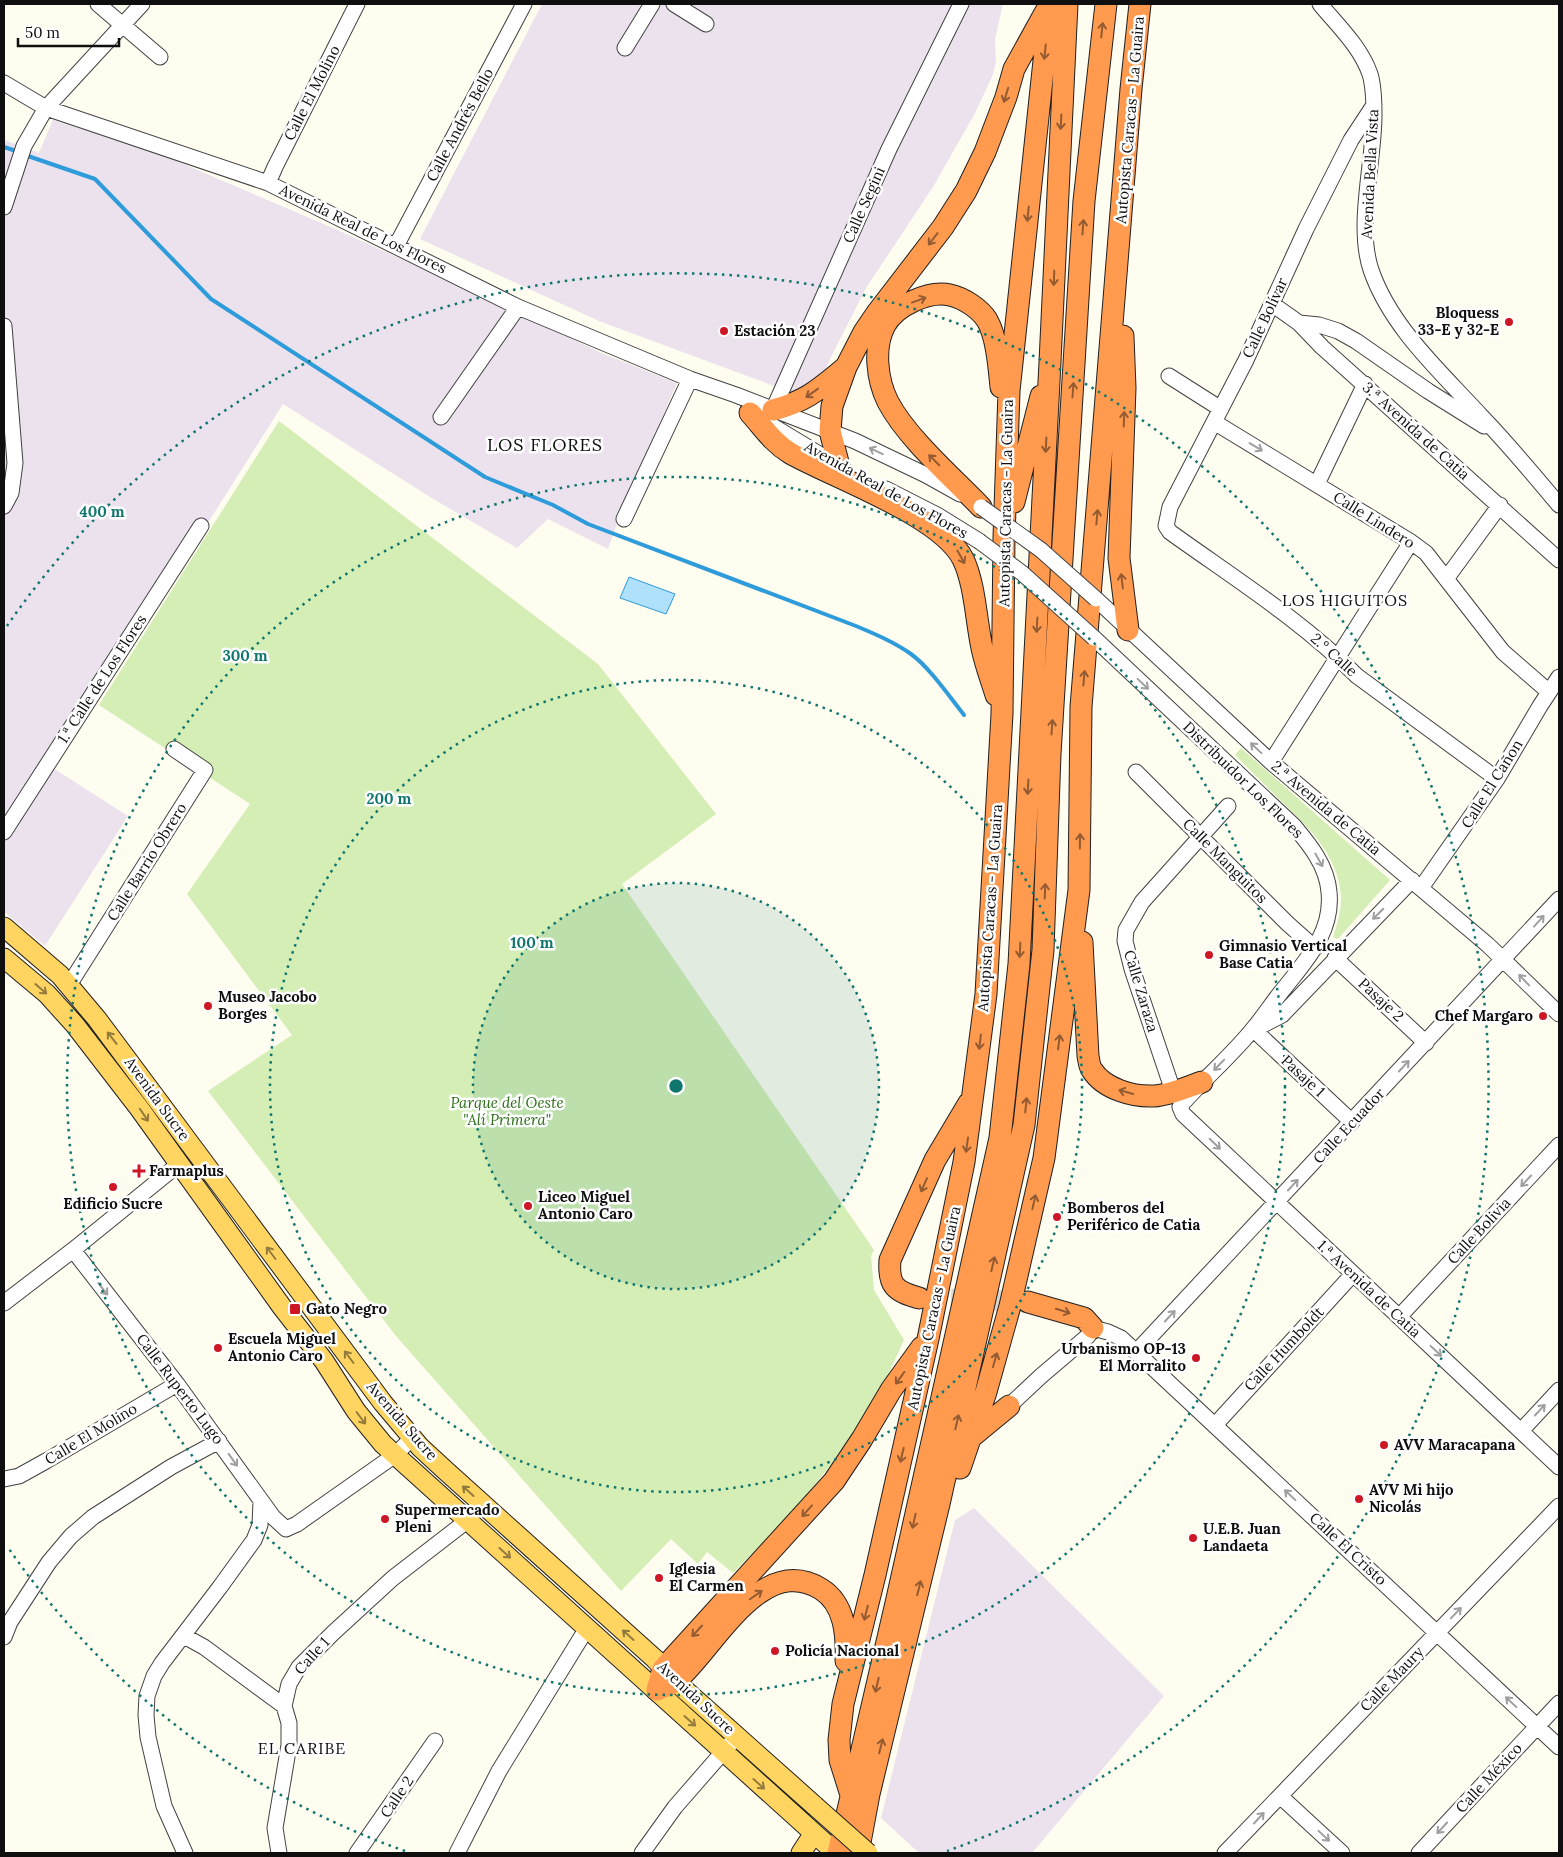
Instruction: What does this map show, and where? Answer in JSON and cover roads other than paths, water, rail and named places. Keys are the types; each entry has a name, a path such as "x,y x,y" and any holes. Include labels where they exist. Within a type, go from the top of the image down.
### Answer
{"highway":[{"path":"839,466 830,431 832,406 846,367 864,332 943,227 966,191 985,152 1006,97 1014,69 1050,4"},
{"name":"Autopista Caracas - La Guaira","path":"861,1796 840,1760 839,1740 843,1704 873,1584 930,1330 964,1162 986,994 1002,714 1004,538 1009,391 1050,4"},
{"name":"Autopista Caracas - La Guaira","path":"858,1853 861,1796 940,1405 1000,1138 1010,1050 1019,964 1067,4"},
{"name":"Autopista Caracas - La Guaira","path":"827,1845 861,1796 939,1504 1024,1125 1043,950 1050,754 1084,201 1106,4"},
{"name":"Autopista Caracas - La Guaira","path":"939,1504 956,1482 986,1392 1010,1306 1044,1158 1079,890 1082,697 1131,89 1140,4"},
{"path":"1120,230 1125,388 1119,558 1128,630"},
{"path":"981,507 924,450 888,402 879,374 878,348 885,324 895,312 907,305 935,295 950,295 978,309 988,321 993,339 999,370 1007,446"},
{"path":"1004,538 1050,362"},
{"path":"772,410 790,405 810,396 846,367"},
{"path":"750,413 773,440 790,453 893,504 928,524 957,550 963,559 970,581 982,650 1002,714"},
{"path":"1047,845 1081,732"},
{"path":"1079,890 1090,1069 1100,1080 1119,1090 1138,1095 1177,1100 1202,1082"},
{"path":"919,1298 904,1294 893,1286 889,1276 890,1260 935,1160 973,1097"},
{"path":"1028,1302 1084,1318 1093,1328"},
{"path":"930,1330 940,1405"},
{"path":"657,1690 834,1481 930,1330"},
{"path":"986,1392 991,1400 1000,1405 1009,1406"},
{"path":"969,1440 1009,1406"},
{"path":"669,1675 755,1594 790,1580 805,1582 830,1595 841,1613 845,1630 846,1650 843,1704"}],"main road":[{"name":"Avenida Sucre","path":"4,927 46,962 69,985 119,1046 377,1395 412,1438 446,1471 655,1659 669,1675 868,1853"},
{"name":"Avenida Sucre","path":"4,958 46,994 76,1025 139,1108 324,1362 360,1417 383,1444 827,1845"},
{"path":"801,1853 827,1845"}],"street":[{"path":"98,4 160,57"},
{"path":"4,207 24,146 46,108 142,4"},
{"name":"Calle El Molino","path":"268,183 357,4"},
{"name":"Calle Andrés Bello","path":"396,246 524,4"},
{"path":"625,48 652,4"},
{"path":"674,4 706,24"},
{"name":"Calle Segini","path":"772,410 889,149 961,4"},
{"name":"Avenida Bella Vista","path":"1320,4 1345,33 1364,60 1370,74 1374,105 1374,136 1366,214 1367,247 1371,268 1391,313 1419,348 1500,436 1559,505"},
{"name":"Avenida Real de Los Flores","path":"4,83 46,108 268,183 518,306 690,378 855,441 926,475 981,507 1041,550 1096,599"},
{"name":"Calle Bolívar","path":"1170,532 1166,526 1170,507 1272,304 1306,229 1351,140 1374,105"},
{"name":"3.ª Avenida de Catia","path":"1272,304 1299,323 1322,347 1559,560"},
{"path":"441,417 518,306"},
{"name":"Avenida Bella Vista","path":"1299,323 1319,325 1338,331 1356,340 1428,391 1500,436"},
{"path":"4,326 11,493 4,506"},
{"name":"Calle Lindero","path":"1169,376 1217,415 1317,484 1426,553 1503,652 1549,692"},
{"path":"624,519 690,378"},
{"path":"1317,484 1365,384"},
{"name":"Avenida Real de Los Flores","path":"718,388 750,413 839,466 912,501 979,541 1022,573 1094,638"},
{"path":"1446,579 1500,505"},
{"name":"1.ª Calle de Los Flores","path":"4,832 200,526"},
{"name":"2.° Calle","path":"1170,532 1298,623 1338,656 1357,676 1497,779"},
{"path":"1271,762 1411,542"},
{"name":"2.ª Avenida de Catia","path":"1096,599 1271,762 1417,884 1503,960 1559,1014"},
{"name":"Distribuidor Los Flores","path":"1094,638 1288,819 1307,841 1325,872 1329,892 1328,918 1315,948 1253,1029 1202,1082"},
{"name":"Calle El Cañon","path":"1253,1029 1282,1014 1335,958 1417,884 1497,779 1559,677"},
{"name":"Calle Barrio Obrero","path":"69,985 205,770 174,748"},
{"name":"Calle Manguitos","path":"1136,772 1315,948"},
{"name":"Calle Zaraza","path":"1177,1100 1132,969 1126,941 1126,930 1142,902 1228,806"},
{"name":"Calle Ecuador","path":"1137,1351 1559,899"},
{"name":"Pasaje 2","path":"1335,958 1426,1042"},
{"name":"Pasaje 1","path":"1253,1029 1352,1122"},
{"name":"1.ª Avenida de Catia","path":"1177,1100 1183,1114 1559,1467"},
{"name":"Calle Bolivia","path":"1399,1317 1559,1145"},
{"path":"4,1303 73,1250 178,1164"},
{"name":"Calle Ruperto Lugo","path":"73,1250 177,1384 273,1517 285,1529 293,1527 395,1455"},
{"name":"Calle Humboldt","path":"1215,1425 1353,1274"},
{"path":"1009,1406 1088,1336 1093,1328"},
{"name":"Calle El Cristo","path":"1093,1328 1121,1338 1137,1351 1559,1747"},
{"name":"Calle El Molino","path":"4,1479 19,1476 177,1384"},
{"path":"1521,1431 1559,1390"},
{"path":"395,1455 412,1438"},
{"path":"4,1637 7,1620 49,1562 71,1536 86,1523 171,1467 219,1441"},
{"path":"185,1853 164,1806 148,1737 146,1716 148,1696 154,1676 254,1540 260,1525 261,1501"},
{"name":"Calle Maury","path":"1225,1853 1559,1506"},
{"name":"Calle 1","path":"279,1853 275,1828 289,1745 289,1724 284,1706 289,1684 299,1667 393,1578 468,1520"},
{"path":"457,1853 499,1771 587,1628"},
{"path":"184,1636 204,1647 284,1706"},
{"name":"Calle México","path":"1419,1853 1559,1703"},
{"path":"642,1853 675,1808 737,1736"},
{"name":"Calle 2","path":"357,1853 435,1741"},
{"path":"1280,1796 1342,1853"}],"water":[{"path":"629,577 675,594 666,614 620,598"}],"waterway":[{"path":"4,147 19,152"},
{"path":"25,155 95,179 211,299 485,477 553,505 588,524 884,638 918,660 964,715"}],"tunnel":[{"path":"919,1298 1028,1302"}],"place":[{"name":"Bloquess 33-E y 32-E","path":"1509,322"},
{"name":"Estación 23","path":"724,331"},
{"name":"Gimnasio Vertical Base Catia","path":"1209,955"},
{"name":"Museo Jacobo Borges","path":"208,1006"},
{"name":"Chef Margaro","path":"1543,1016"},
{"name":"Farmaplus","path":"139,1171"},
{"name":"Edificio Sucre","path":"113,1187"},
{"name":"Liceo Miguel Antonio Caro","path":"528,1206"},
{"name":"Bomberos del Periférico de Catia","path":"1057,1217"},
{"name":"Gato Negro","path":"295,1309"},
{"name":"Escuela Miguel Antonio Caro","path":"218,1348"},
{"name":"Urbanismo OP-13 El Morralito","path":"1196,1358"},
{"name":"AVV Maracapana","path":"1384,1445"},
{"name":"AVV Mi hijo Nicolás","path":"1359,1499"},
{"name":"Supermercado Pleni","path":"385,1519"},
{"name":"U.E.B. Juan Landaeta","path":"1193,1538"},
{"name":"Iglesia El Carmen","path":"659,1578"},
{"name":"Policía Nacional","path":"775,1651"}],"district":[{"name":"LOS FLORES","path":"545,445"},
{"name":"LOS HIGUITOS","path":"1345,600"},
{"name":"EL CARIBE","path":"302,1748"}],"park label":[{"name":"Parque del Oeste \"Alí Primera\"","path":"507,1112"}]}
